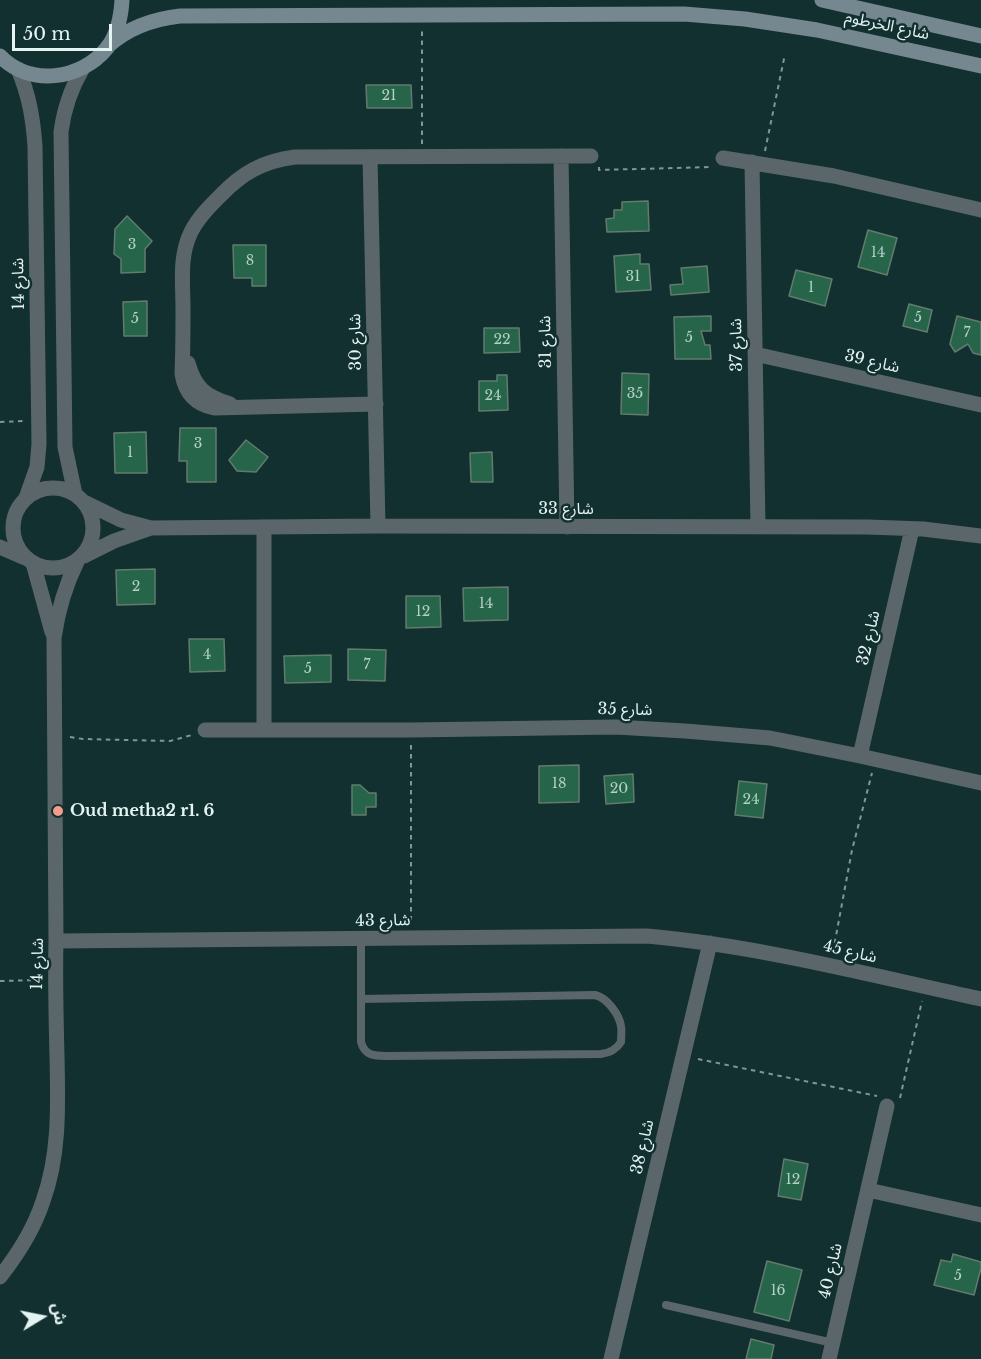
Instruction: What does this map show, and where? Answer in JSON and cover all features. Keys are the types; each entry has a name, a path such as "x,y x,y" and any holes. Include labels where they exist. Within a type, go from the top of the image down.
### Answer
{"main road":[{"path":"0,57 18,69 34,75 67,74 83,68 97,59 108,46 121,16 122,0"},
{"name":"شارع الخرطوم","path":"822,0 981,36"},
{"name":"شارع الخرطوم","path":"108,46 137,27 151,21 180,16 654,14 745,19 818,30 981,66"}],"street":[{"path":"79,498 65,447 61,132 67,103 83,68"},
{"name":"شارع 14","path":"18,69 32,112 35,146 39,444 37,467 24,501"},
{"path":"375,404 234,405 205,393 196,384 190,372 183,342 183,262 187,242 202,214 232,183 253,169 285,158 561,156 595,159"},
{"name":"شارع 31","path":"561,156 567,527"},
{"name":"شارع 30","path":"370,158 378,526"},
{"path":"719,162 757,163 856,181 981,210"},
{"name":"شارع 37","path":"757,163 755,354 758,527"},
{"name":"شارع 39","path":"755,354 981,405"},
{"path":"0,518 14,510 35,492 55,488 65,490 79,498 90,512 93,524 93,536 89,547 79,559 66,567 43,568 0,547"},
{"name":"شارع 33","path":"79,498 121,520 151,528 758,527 912,529 981,536"},
{"path":"24,501 16,514 13,526 14,538 19,549 29,561"},
{"path":"264,527 264,729"},
{"name":"شارع 33","path":"79,559 114,541 151,528"},
{"name":"شارع 32","path":"868,757 912,529"},
{"name":"شارع 14","path":"0,1277 14,1259 35,1221 54,1163 58,1102 55,980 54,638 67,583 79,559"},
{"name":"شارع 14","path":"29,561 54,638"},
{"name":"شارع 35","path":"205,730 616,727 650,729 770,738 868,757 981,783"},
{"name":"شارع 43","path":"56,941 622,936 710,943"},
{"name":"شارع 45","path":"710,943 762,951 981,999"},
{"name":"شارع 38","path":"611,1359 710,943"},
{"name":"شارع 40","path":"829,1359 887,1102"},
{"path":"868,1190 981,1215"}],"lane":[{"path":"361,939 361,999 362,1045 365,1051 373,1056 601,1054 608,1053 618,1047 621,1042 621,1026 610,1005 606,1000 588,994 361,999"},
{"path":"666,1305 833,1343"}],"path":[{"path":"422,15 422,157"},
{"path":"757,163 785,54"},
{"path":"595,159 599,170 719,162"},
{"path":"0,422 38,421"},
{"path":"55,737 170,741 205,730"},
{"path":"411,730 411,939"},
{"path":"830,966 868,757"},
{"path":"0,981 55,980"},
{"path":"683,1056 896,1103 901,1094 926,987"}],"building":[{"path":"366,85 411,85 412,108 367,108"},
{"path":"648,201 649,231 607,232 606,219 614,218 614,210 622,210 622,202"},
{"path":"127,216 152,241 145,249 145,272 121,273 121,259 114,254 115,229"},
{"path":"868,230 897,238 887,275 858,267"},
{"path":"233,245 266,245 266,286 252,286 252,278 234,278"},
{"path":"640,254 640,264 649,264 651,290 616,292 614,256"},
{"path":"707,266 709,292 671,295 670,285 683,284 681,268"},
{"path":"796,270 832,279 825,306 789,296"},
{"path":"147,301 147,336 124,336 123,302"},
{"path":"909,304 932,310 927,332 903,326"},
{"path":"711,316 711,331 701,331 705,345 710,345 711,359 675,359 674,317"},
{"path":"957,316 981,322 981,355 973,353 968,344 955,352 950,344"},
{"path":"484,328 519,328 520,352 484,353"},
{"path":"622,373 649,374 648,415 621,414"},
{"path":"497,375 507,375 508,410 479,411 479,381 497,381"},
{"path":"180,428 216,428 216,482 187,482 187,461 179,461"},
{"path":"146,432 147,473 115,473 114,433"},
{"path":"246,440 268,457 256,472 237,471 229,460"},
{"path":"492,452 493,482 471,482 470,453"},
{"path":"155,569 155,604 117,605 116,570"},
{"path":"508,587 508,620 464,621 463,588"},
{"path":"406,596 440,596 441,627 406,628"},
{"path":"189,639 224,639 225,671 190,672"},
{"path":"348,649 386,650 385,681 348,680"},
{"path":"331,655 331,682 285,683 284,656"},
{"path":"579,765 579,802 539,803 539,766"},
{"path":"633,774 634,802 606,804 604,776"},
{"path":"739,781 767,784 763,818 735,815"},
{"path":"352,785 360,785 369,793 376,793 376,807 366,807 366,815 352,815"},
{"path":"784,1159 808,1164 801,1200 778,1196"},
{"path":"953,1254 981,1262 974,1295 934,1285 941,1260 951,1262"},
{"path":"767,1261 802,1270 789,1321 754,1312"},
{"path":"751,1339 774,1345 771,1359 746,1359"}],"place":[{"name":"Oud metha2 r1. 6","path":"58,811"}]}
